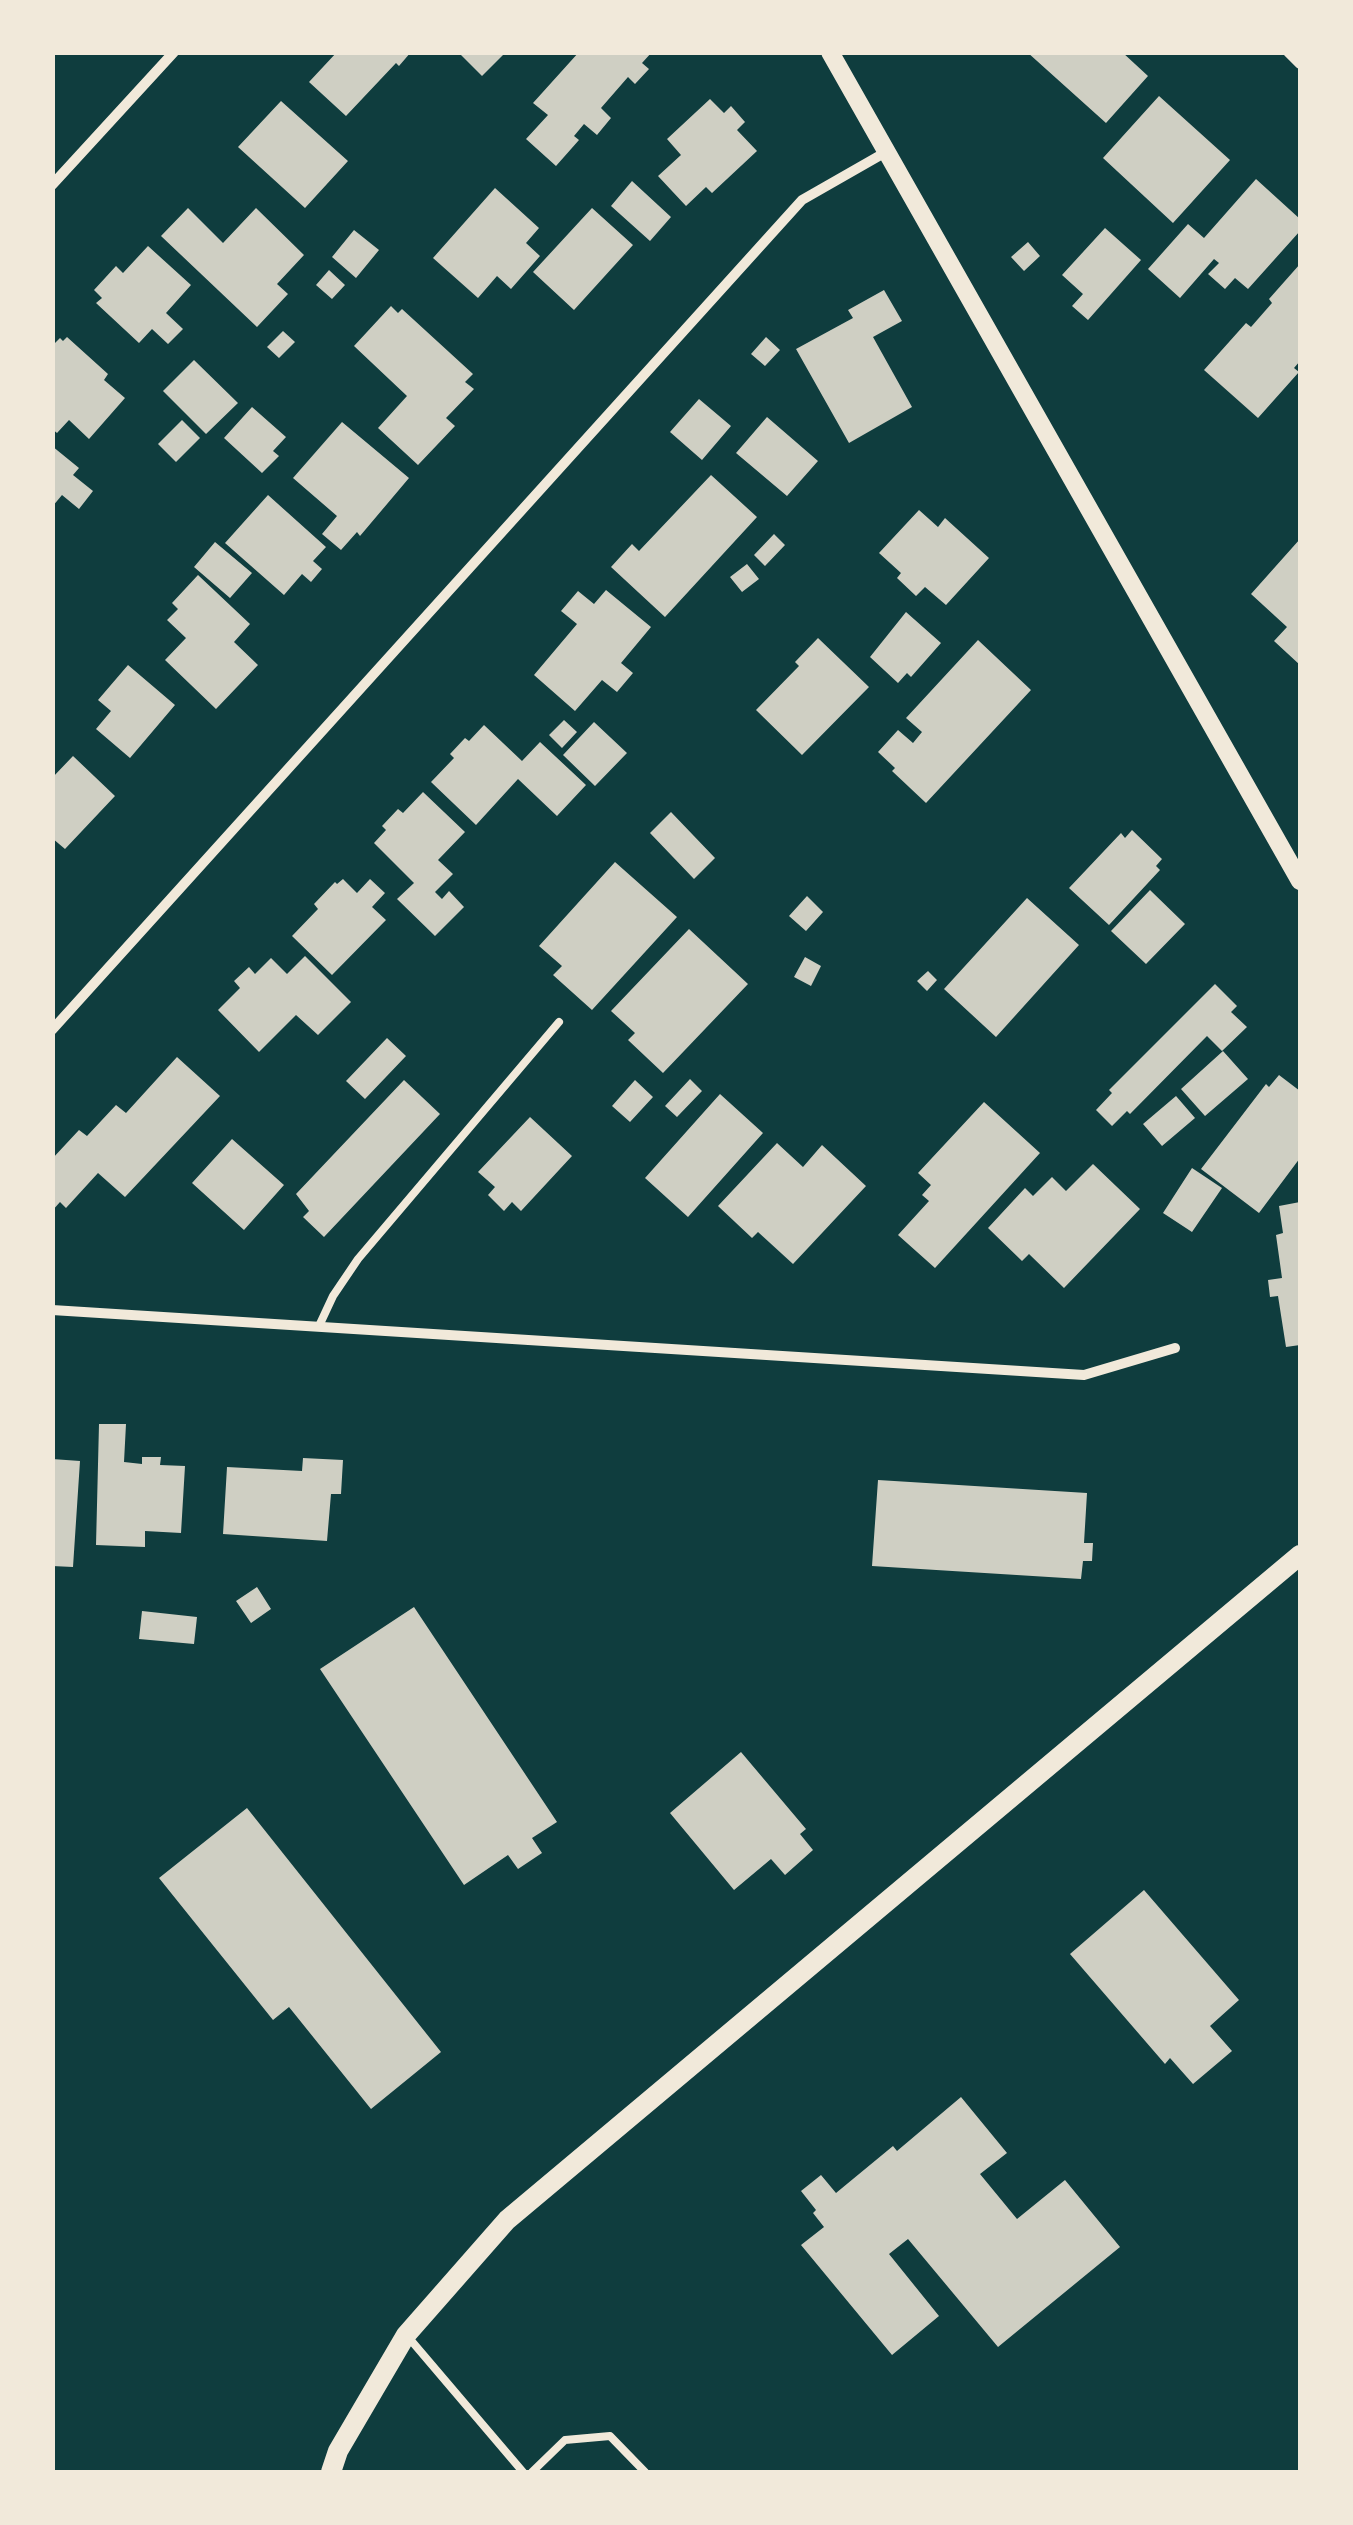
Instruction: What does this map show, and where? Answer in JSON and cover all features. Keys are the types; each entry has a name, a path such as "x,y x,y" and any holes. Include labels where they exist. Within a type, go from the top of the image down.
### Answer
{"main road":[{"path":"330,2472 338,2450 406,2334 507,2220 1300,1555"}],"street":[{"path":"52,185 174,52"},
{"path":"830,52 1300,881"},
{"path":"1288,52 1300,64"},
{"path":"52,1030 802,200 886,152"},
{"path":"52,1310 1084,1375 1176,1348"}],"lane":[{"path":"319,1326 332,1296 358,1259 559,1022"},
{"path":"406,2334 522,2472"},
{"path":"532,2472 565,2440 610,2436 645,2472"}],"building":[{"path":"337,52 411,52 346,116 309,82"},
{"path":"458,52 506,52 482,76"},
{"path":"579,52 652,52 642,63 649,69 635,84 628,77 601,108 611,118 597,135 584,124 574,136 579,140 556,166 526,139 548,115 533,103"},
{"path":"1027,52 1122,52 1148,76 1106,123"},
{"path":"1159,96 1230,160 1173,223 1103,158"},
{"path":"710,99 724,113 731,106 745,122 737,130 757,151 712,193 706,187 686,206 658,176 681,155 667,139"},
{"path":"281,101 348,161 305,208 238,147"},
{"path":"1256,179 1300,219 1300,231 1248,289 1235,278 1225,289 1208,274 1219,263 1214,259 1180,298 1148,269 1188,224 1204,238"},
{"path":"632,181 671,217 650,241 611,206"},
{"path":"495,188 539,228 526,243 540,256 511,289 497,276 478,298 433,258"},
{"path":"188,208 223,243 256,208 304,255 277,284 288,294 257,327 161,236"},
{"path":"592,208 633,245 574,310 533,272"},
{"path":"1105,228 1141,260 1088,320 1072,306 1083,294 1062,275"},
{"path":"354,230 379,250 356,278 332,257"},
{"path":"1028,242 1040,256 1024,271 1011,257"},
{"path":"148,246 191,285 166,313 183,329 168,344 152,329 139,343 96,303 102,298 94,290 116,266 123,273"},
{"path":"1300,264 1300,361 1294,368 1299,372 1258,418 1204,370 1246,323 1251,327"},
{"path":"329,270 345,285 332,299 316,285"},
{"path":"884,290 902,321 873,337 912,407 849,443 796,349 853,318 848,310"},
{"path":"391,306 398,313 402,309 473,374 465,382 474,389 446,418 455,426 418,465 378,428 407,396 354,346"},
{"path":"283,331 295,342 279,358 267,347"},
{"path":"67,337 108,374 104,380 125,398 89,439 69,420 57,433 52,429 52,346"},
{"path":"766,337 780,350 765,366 751,354"},
{"path":"194,360 238,403 206,434 163,391"},
{"path":"699,399 731,426 702,460 670,432"},
{"path":"252,407 286,437 273,451 279,456 262,473 224,438"},
{"path":"767,417 818,461 787,496 736,453"},
{"path":"182,420 200,438 176,462 158,444"},
{"path":"342,422 409,478 360,536 357,532 341,550 322,534 337,516 293,478"},
{"path":"52,446 79,468 73,475 93,491 79,509 62,495 52,507"},
{"path":"711,475 757,517 665,617 611,567 632,544 639,551"},
{"path":"268,495 326,547 313,561 322,569 311,582 302,574 284,595 225,543"},
{"path":"919,510 938,527 945,518 989,558 946,605 925,587 916,596 897,578 901,573 879,553"},
{"path":"774,534 785,545 765,566 754,555"},
{"path":"1300,539 1300,665 1274,641 1287,627 1251,594"},
{"path":"215,542 252,573 230,598 194,567"},
{"path":"747,564 759,579 742,592 730,577"},
{"path":"198,575 250,624 234,642 258,665 216,709 165,660 186,638 167,620 178,609 172,603"},
{"path":"606,590 651,627 621,663 633,673 617,692 602,680 575,711 534,675 577,624 561,611 578,591 594,604"},
{"path":"906,612 941,643 911,677 907,673 898,683 870,657"},
{"path":"818,638 869,687 802,755 756,710 799,666 795,662"},
{"path":"978,640 1031,690 926,803 878,752 898,730 913,743 922,732 906,718"},
{"path":"128,665 175,705 130,758 96,729 111,711 98,700"},
{"path":"564,720 577,732 562,748 549,735"},
{"path":"594,722 627,753 595,786 563,755"},
{"path":"484,725 522,761 540,742 586,785 557,816 518,779 476,825 431,782 454,758 450,754"},
{"path":"73,756 115,796 65,849 52,838 52,778"},
{"path":"423,792 465,832 438,860 453,874 435,892 442,899 449,891 464,907 435,936 397,899 414,883 374,843 386,830 382,826 398,809 403,813"},
{"path":"671,812 715,858 694,879 650,833"},
{"path":"1132,830 1162,859 1156,866 1160,870 1109,925 1069,888 1121,833 1125,838"},
{"path":"615,862 677,917 592,1010 553,975 562,966 539,946"},
{"path":"343,879 357,893 370,879 385,893 372,907 386,920 332,975 292,936 318,909 314,904"},
{"path":"1150,890 1185,924 1146,964 1111,931"},
{"path":"807,896 823,912 806,931 789,916"},
{"path":"1027,898 1079,945 996,1037 944,989"},
{"path":"689,929 748,984 663,1073 628,1040 635,1033 611,1011"},
{"path":"305,956 351,1002 318,1035 296,1015 259,1052 218,1010 240,988 234,981 249,967 255,974 271,958 287,974"},
{"path":"805,957 821,966 811,986 794,977"},
{"path":"928,971 937,980 927,991 917,981"},
{"path":"1215,984 1237,1006 1231,1012 1247,1027 1222,1051 1207,1036 1130,1114 1127,1111 1112,1126 1096,1110 1112,1093 1109,1090"},
{"path":"387,1038 406,1056 365,1099 346,1081"},
{"path":"1223,1051 1248,1079 1205,1116 1181,1089"},
{"path":"177,1057 220,1096 125,1197 98,1173 66,1208 60,1202 52,1211 52,1159 79,1130 87,1136 116,1105 126,1113"},
{"path":"1279,1075 1300,1091 1300,1158 1259,1213 1201,1169 1266,1084 1269,1087"},
{"path":"690,1079 702,1091 677,1117 665,1106"},
{"path":"404,1080 440,1114 324,1237 303,1217 309,1211 296,1194"},
{"path":"635,1080 653,1097 630,1122 612,1106"},
{"path":"720,1094 763,1133 688,1217 645,1178"},
{"path":"1176,1096 1195,1118 1162,1146 1143,1124"},
{"path":"984,1102 1040,1153 935,1268 898,1235 929,1201 922,1195 931,1185 918,1173"},
{"path":"530,1117 572,1156 521,1211 512,1202 504,1211 488,1195 495,1187 478,1172"},
{"path":"232,1139 284,1185 244,1230 192,1183"},
{"path":"777,1143 803,1167 822,1145 866,1186 793,1264 758,1232 752,1238 718,1206"},
{"path":"1093,1164 1140,1209 1064,1288 1029,1254 1022,1261 988,1228 1025,1188 1033,1196 1052,1177 1066,1191"},
{"path":"1192,1168 1222,1188 1192,1232 1163,1213"},
{"path":"1300,1202 1300,1345 1286,1347 1278,1296 1270,1297 1268,1280 1282,1278 1276,1235 1283,1233 1279,1206"},
{"path":"99,1424 126,1424 124,1462 142,1464 142,1457 161,1457 160,1465 185,1466 181,1533 145,1531 145,1547 96,1545"},
{"path":"303,1458 343,1460 341,1494 331,1494 327,1541 223,1534 227,1467 302,1471"},
{"path":"52,1459 80,1461 73,1567 52,1566"},
{"path":"878,1480 1087,1493 1084,1543 1093,1543 1092,1561 1083,1561 1081,1579 872,1566"},
{"path":"257,1587 271,1609 251,1623 236,1601"},
{"path":"414,1607 557,1822 532,1838 542,1853 518,1869 508,1855 464,1885 320,1669"},
{"path":"142,1611 197,1617 194,1644 139,1639"},
{"path":"741,1752 806,1829 800,1834 813,1850 785,1875 771,1859 734,1890 670,1813"},
{"path":"247,1808 441,2052 371,2109 289,2007 273,2020 159,1878"},
{"path":"1144,1890 1239,2000 1210,2026 1232,2051 1193,2084 1170,2058 1165,2064 1070,1954"},
{"path":"961,2097 1007,2153 980,2174 1017,2219 1065,2180 1120,2247 998,2347 908,2239 889,2254 939,2316 892,2355 801,2245 824,2227 801,2191 821,2175 836,2193 893,2146 897,2151"}]}
